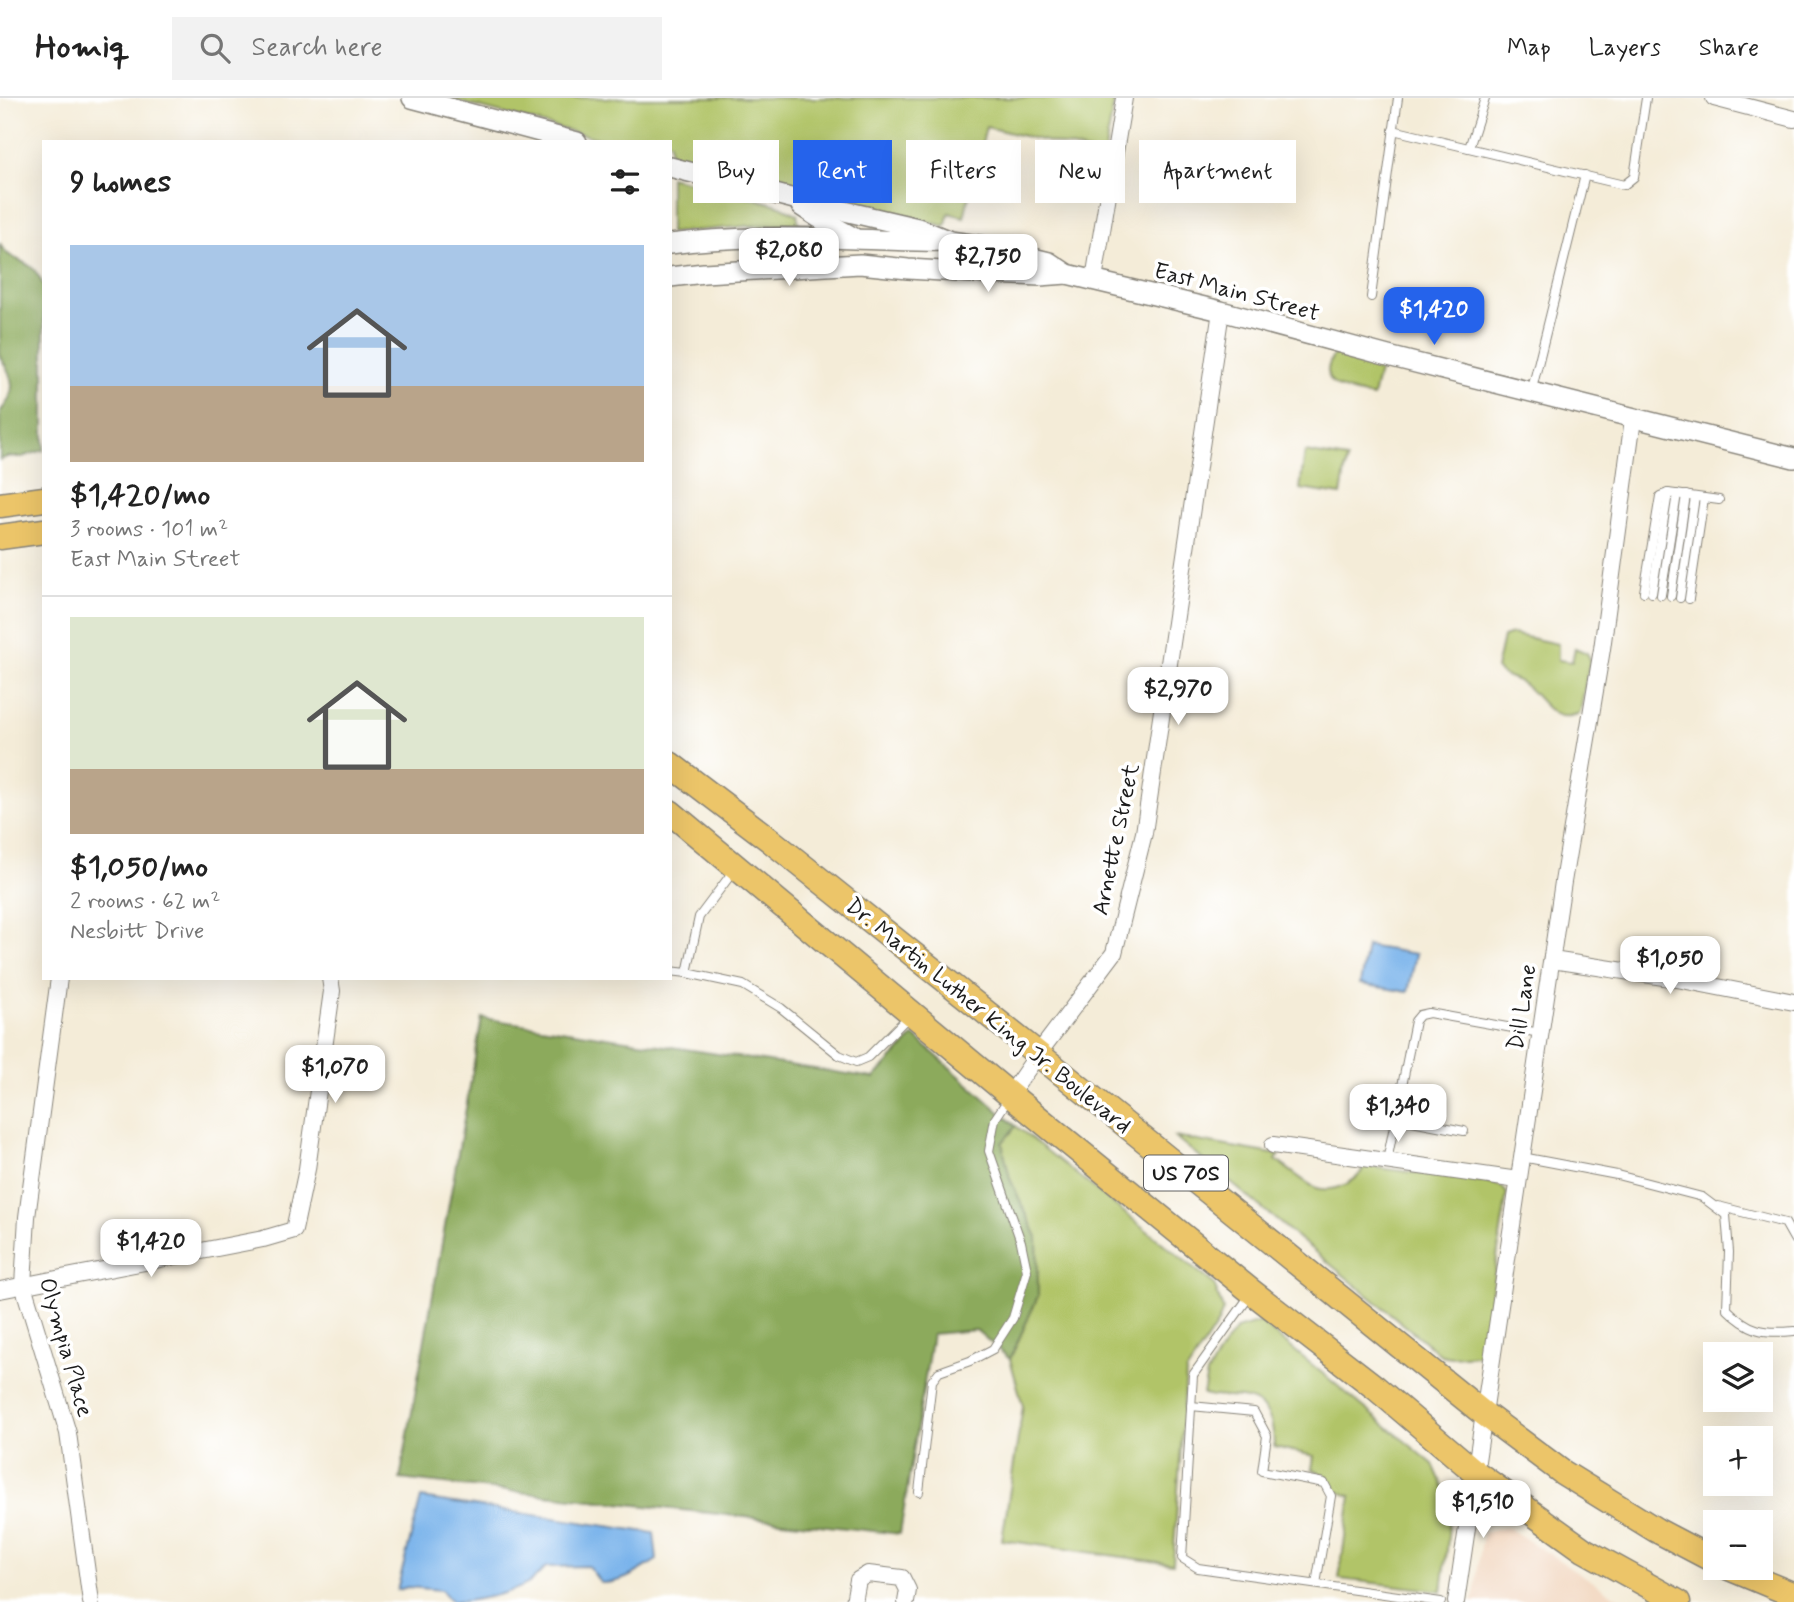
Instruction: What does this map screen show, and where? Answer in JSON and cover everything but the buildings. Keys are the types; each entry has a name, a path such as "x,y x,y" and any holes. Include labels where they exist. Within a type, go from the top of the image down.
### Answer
{"main road":[{"path":"0,505 42,499"},
{"path":"0,537 42,531"},
{"name":"Dr. Martin Luther King Jr. Boulevard","path":"672,766 770,840 1483,1413 1562,1472 1656,1530 1703,1555"},
{"name":"Dr. Martin Luther King Jr. Boulevard","path":"672,813 1010,1095 1252,1292 1376,1388 1475,1472 1584,1550 1678,1602"},
{"path":"1758,1580 1794,1595"}],"street":[{"path":"412,98 569,140"},
{"path":"1094,279 1124,98"},
{"path":"1714,98 1794,119"},
{"name":"East Main Street","path":"672,168 918,228 950,241 984,246 1049,262 1067,274 1222,311 1392,358 1794,458"},
{"path":"788,198 857,239"},
{"path":"857,239 860,264"},
{"path":"672,244 704,240 950,241"},
{"path":"672,277 860,264 994,274 1067,274"},
{"name":"Arnette Street","path":"1010,1095 1114,953 1144,833 1222,311"},
{"name":"Dill Lane","path":"1456,1602 1540,1033 1602,649 1633,419"},
{"path":"1552,960 1676,979 1794,1002"},
{"name":"Olympia Place","path":"58,980 27,1217 23,1285 68,1433 91,1602"},
{"path":"0,1290 263,1239 294,1230 307,1169 332,991 330,980"},
{"path":"1273,1145 1518,1180"},
{"path":"854,1602 858,1580 868,1574 902,1578 908,1590 906,1602"}],"lane":[{"path":"1371,297 1398,98"},
{"path":"1469,148 1485,98"},
{"path":"1393,130 1624,185 1634,177 1646,98"},
{"path":"1531,393 1585,175"},
{"path":"1686,495 1652,593 1660,496 1686,495 1720,500"},
{"path":"1671,596 1686,495"},
{"path":"1685,599 1686,495"},
{"path":"687,973 699,917 737,867"},
{"path":"672,971 743,985 780,1008 839,1055 856,1062 868,1057 911,1013"},
{"path":"1387,1161 1415,1021 1420,1015 1429,1013 1540,1033"},
{"path":"919,1492 932,1381 939,1372 993,1349 1013,1318 1027,1271 1021,1242 989,1151 995,1119 1010,1095"},
{"path":"1396,1118 1464,1131"},
{"path":"1522,1157 1617,1175 1702,1196 1726,1215 1727,1309 1741,1323 1766,1333 1794,1331"},
{"path":"1715,1205 1785,1223 1794,1239"},
{"path":"1252,1292 1193,1375 1182,1558 1198,1568 1441,1602"},
{"path":"1191,1406 1254,1412 1267,1436 1262,1471 1324,1483 1331,1496 1316,1584"}],"shaded area":[{"path":"1507,1527 1625,1602 1473,1602 1483,1533"}],"green space":[{"path":"444,98 1115,98 1107,140 1041,140 986,127 983,140 906,140 906,203 967,203 964,217 949,213 945,226 853,203 892,203 892,140 793,140 793,188 779,184 779,140 693,140 693,163 672,158 672,140 604,140"},
{"path":"672,178 693,183 693,203 770,203 797,214 799,224 747,226 672,233"},
{"path":"0,243 9,255 33,269 42,282 42,451 0,460 0,412 9,398 12,385 9,372 0,357"},
{"path":"1336,351 1375,360 1379,371 1373,397 1343,389 1330,380 1328,372"},
{"path":"1305,452 1347,459 1341,495 1300,489"},
{"path":"1512,634 1558,644 1558,660 1572,662 1575,648 1587,653 1590,659 1580,713 1560,716 1553,713 1527,687 1496,669 1503,637"},
{"path":"482,1018 874,1078 914,1036 1016,1126 1002,1143 1010,1179 1037,1237 1038,1296 1010,1359 976,1330 932,1334 900,1534 400,1479"},
{"path":"1016,1126 1214,1284 1223,1310 1218,1323 1186,1372 1173,1564 1002,1540 1023,1406 1010,1359 1038,1296 1037,1237 1010,1179 1002,1143"},
{"path":"1175,1137 1279,1155 1276,1160 1317,1188 1331,1189 1345,1185 1357,1177 1365,1166 1492,1183 1502,1187 1507,1193 1483,1347 1477,1355 1441,1355"},
{"path":"1260,1322 1433,1464 1450,1509 1442,1591 1339,1579 1351,1496 1338,1492 1327,1476 1312,1469 1314,1456 1274,1447 1271,1422 1258,1404 1241,1398 1203,1394 1207,1374 1236,1329"}],"water":[{"path":"1367,946 1416,954 1408,992 1360,984"},
{"path":"421,1498 654,1533 657,1560 630,1576 609,1583 601,1583 588,1566 546,1567 522,1587 460,1602 452,1602 441,1590 408,1587 397,1590"}]}
